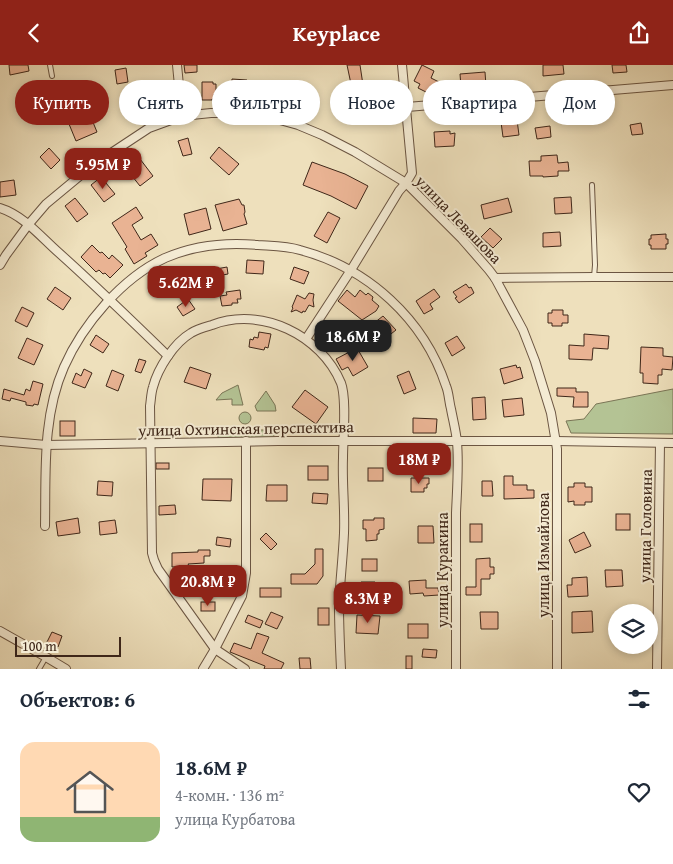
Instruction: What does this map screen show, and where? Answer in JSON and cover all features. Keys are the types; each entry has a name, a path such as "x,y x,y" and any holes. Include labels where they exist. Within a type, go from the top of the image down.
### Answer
{"street":[{"path":"177,65 178,80"},
{"path":"402,65 404,80"},
{"path":"413,107 673,85"},
{"name":"улица Левашова","path":"202,114 238,113 269,117 298,125 355,152 406,183 462,239 495,278 523,330 535,361 551,413 556,441"},
{"name":"улица Левашова","path":"0,265 28,225 46,204 93,165 149,128 157,125"},
{"path":"306,339 412,173 408,125"},
{"path":"0,208 10,211 28,225 110,299 168,356"},
{"name":"улица Куракина","path":"45,526 46,445 55,393 64,368 77,343 110,299 134,277 164,259 187,250 209,245 245,244 298,249 325,258 351,270 377,288 401,310 418,330 434,358 447,387 457,441 456,669"},
{"path":"495,278 673,277"},
{"path":"245,669 215,649 158,569 152,553 150,406 152,389 157,375 176,345 191,333 221,321 237,319 253,319 284,326 306,339 331,365 341,383 344,402 342,486 344,532 339,603 341,669"},
{"name":"улица Охтинская перспектива","path":"0,441 46,445 246,441 673,443"},
{"path":"203,669 242,596 246,573 246,441"},
{"name":"улица Измайлова","path":"556,441 557,669"},
{"name":"улица Головина","path":"657,669 660,443"},
{"path":"0,631 66,669"}],"lane":[{"path":"50,65 52,76"},
{"path":"592,185 594,277"},
{"path":"39,669 46,657"}],"green space":[{"path":"238,385 243,405 232,405 232,399 216,400 222,393"},
{"path":"673,389 673,434 571,433 566,421 584,419 596,404"},
{"path":"266,391 275,405 276,411 257,411 255,406"},
{"path":"245,412 251,418 245,424 239,418"},
{"path":"218,430 273,430 274,437 272,440 219,440"}],"building":[{"path":"9,65 28,65 29,71 10,75"},
{"path":"184,65 197,65 197,72 185,73"},
{"path":"347,65 360,65 362,80 350,80"},
{"path":"422,65 434,71 431,78 435,80 423,80 423,90 418,88 420,84 414,81"},
{"path":"543,65 563,65 564,74 543,76"},
{"path":"612,65 626,65 627,72 613,73"},
{"path":"126,68 128,80 119,80 119,84 117,84 115,70"},
{"path":"485,72 486,80 460,80 460,74"},
{"path":"202,82 212,82 212,100 202,100"},
{"path":"641,123 643,134 632,135 630,125"},
{"path":"69,125 94,125 97,132 76,141"},
{"path":"501,125 518,125 519,135 503,137"},
{"path":"550,126 551,137 537,139 535,128"},
{"path":"450,131 450,134 455,133 454,146 435,147 434,132"},
{"path":"188,138 192,154 183,156 178,141"},
{"path":"219,147 239,164 229,175 210,158"},
{"path":"49,148 60,160 51,169 40,157"},
{"path":"137,155 153,176 140,186 124,166"},
{"path":"557,155 558,163 568,162 569,171 558,171 558,176 530,176 529,161 541,161 541,156"},
{"path":"312,162 345,174 368,186 356,209 331,196 303,185"},
{"path":"101,177 115,194 104,202 91,185"},
{"path":"14,180 16,195 0,197 0,182"},
{"path":"571,197 572,213 555,214 554,198"},
{"path":"75,198 88,214 77,222 65,206"},
{"path":"508,198 512,212 484,219 481,205"},
{"path":"239,199 242,205 244,205 247,224 223,231 215,205"},
{"path":"136,207 143,218 132,225 141,240 151,234 158,245 145,253 147,256 134,264 125,249 127,247 112,223"},
{"path":"206,208 211,229 189,235 184,214"},
{"path":"328,212 340,218 327,243 314,236"},
{"path":"490,228 502,239 493,248 481,237"},
{"path":"560,232 561,246 543,247 543,233"},
{"path":"666,234 668,244 666,244 666,249 651,249 649,239 651,239 651,235"},
{"path":"92,245 109,259 112,255 123,265 110,278 99,270 96,272 81,257"},
{"path":"247,260 264,261 263,274 246,273"},
{"path":"215,267 216,269 227,267 228,274 217,276 218,279 203,283 200,271"},
{"path":"294,267 309,272 304,284 290,279"},
{"path":"466,284 469,288 471,287 474,293 459,303 453,292"},
{"path":"55,287 71,298 63,310 47,299"},
{"path":"434,289 440,297 430,304 433,309 424,314 416,301"},
{"path":"240,290 241,299 237,299 238,303 222,306 220,296 227,295 226,292"},
{"path":"347,290 355,297 360,290 366,295 368,293 379,306 376,311 362,320 338,301"},
{"path":"309,293 314,294 314,307 309,305 305,312 303,311 302,313 296,310 291,312 297,295 305,299"},
{"path":"188,299 195,309 183,316 177,307"},
{"path":"22,307 34,313 27,327 15,321"},
{"path":"552,310 563,310 563,315 568,315 568,323 562,323 562,326 552,326 552,323 548,323 548,313 552,313"},
{"path":"383,316 396,330 387,337 389,340 384,344 369,327"},
{"path":"259,332 271,334 268,348 265,347 264,350 249,347 250,339 258,338"},
{"path":"584,334 609,336 608,349 593,348 592,360 569,359 569,345 584,346"},
{"path":"96,335 109,344 103,353 90,345"},
{"path":"457,336 465,348 452,356 445,343"},
{"path":"27,338 43,345 34,365 18,358"},
{"path":"641,347 663,348 663,356 673,357 672,370 662,369 662,375 658,375 658,384 643,383 643,373 640,373"},
{"path":"357,348 368,367 353,376 348,367 342,370 336,359"},
{"path":"139,359 146,361 141,373 135,371"},
{"path":"516,365 517,368 520,367 523,378 504,384 500,369"},
{"path":"190,367 211,374 206,389 184,382"},
{"path":"84,369 92,373 85,388 72,383 76,373 81,376"},
{"path":"112,370 124,375 118,391 106,386"},
{"path":"409,371 416,389 404,394 397,376"},
{"path":"33,381 43,384 38,405 26,405 26,402 11,398 10,401 2,399 4,389 24,395 26,389 30,391"},
{"path":"557,388 576,388 576,392 588,392 588,407 573,407 574,397 557,396"},
{"path":"305,390 328,407 316,424 292,407"},
{"path":"485,397 486,419 473,420 472,398"},
{"path":"522,398 524,415 504,417 502,400"},
{"path":"413,418 437,419 436,433 413,433"},
{"path":"60,421 75,421 75,436 60,436"},
{"path":"156,463 169,463 169,469 156,469"},
{"path":"308,466 328,466 328,480 308,480"},
{"path":"368,468 383,468 383,481 368,481"},
{"path":"504,476 513,476 513,485 527,485 527,490 534,490 534,498 504,499"},
{"path":"411,478 429,478 429,484 427,484 427,488 424,488 424,492 411,492"},
{"path":"203,479 232,479 231,501 202,500"},
{"path":"98,481 113,482 112,496 97,495"},
{"path":"482,481 492,481 493,496 482,496"},
{"path":"574,483 585,483 585,487 592,487 592,502 585,502 585,505 574,505 574,501 568,502 568,487 574,487"},
{"path":"267,485 287,485 287,501 266,501"},
{"path":"313,493 328,494 327,504 312,503"},
{"path":"175,505 176,514 159,515 159,506"},
{"path":"616,514 630,514 630,530 616,530"},
{"path":"78,518 80,533 58,536 56,522"},
{"path":"374,518 384,518 384,529 379,530 377,540 366,541 366,529 363,529 363,520 374,520"},
{"path":"115,520 117,533 100,535 99,522"},
{"path":"470,524 482,524 482,542 470,542"},
{"path":"418,526 433,526 434,543 418,543"},
{"path":"584,532 591,546 575,553 569,540"},
{"path":"266,533 277,544 271,550 260,539"},
{"path":"217,537 231,539 230,547 216,545"},
{"path":"315,549 323,549 323,576 317,584 291,584 291,574 305,574 315,564"},
{"path":"198,550 210,550 210,556 204,556 204,563 172,567 172,553 198,552"},
{"path":"490,558 490,567 494,567 494,574 490,574 490,579 481,579 481,595 466,595 466,587 476,587 476,559"},
{"path":"362,559 377,559 377,571 362,571"},
{"path":"605,570 622,570 623,586 606,587"},
{"path":"211,571 225,573 224,585 210,586 208,575 211,575"},
{"path":"587,577 588,596 568,597 567,585 572,585 572,578"},
{"path":"426,580 426,588 438,588 439,595 424,596 423,593 410,594 409,581"},
{"path":"361,582 375,582 375,594 360,593"},
{"path":"260,588 281,588 281,597 260,597"},
{"path":"201,602 215,602 215,611 201,611"},
{"path":"318,608 329,608 329,625 318,625"},
{"path":"592,611 593,632 572,633 572,612"},
{"path":"271,612 283,617 277,629 265,624"},
{"path":"480,612 498,612 498,629 481,629"},
{"path":"248,615 263,621 260,628 245,622"},
{"path":"357,615 380,616 378,634 356,633"},
{"path":"408,624 428,624 428,638 408,638"},
{"path":"52,632 62,636 58,647 47,642"},
{"path":"257,633 269,637 262,653 284,663 281,669 264,669 265,666 230,652 234,643 251,649"},
{"path":"423,649 437,650 436,658 422,657"},
{"path":"406,656 412,656 412,669 406,669"},
{"path":"299,658 310,658 311,669 300,669"}]}
